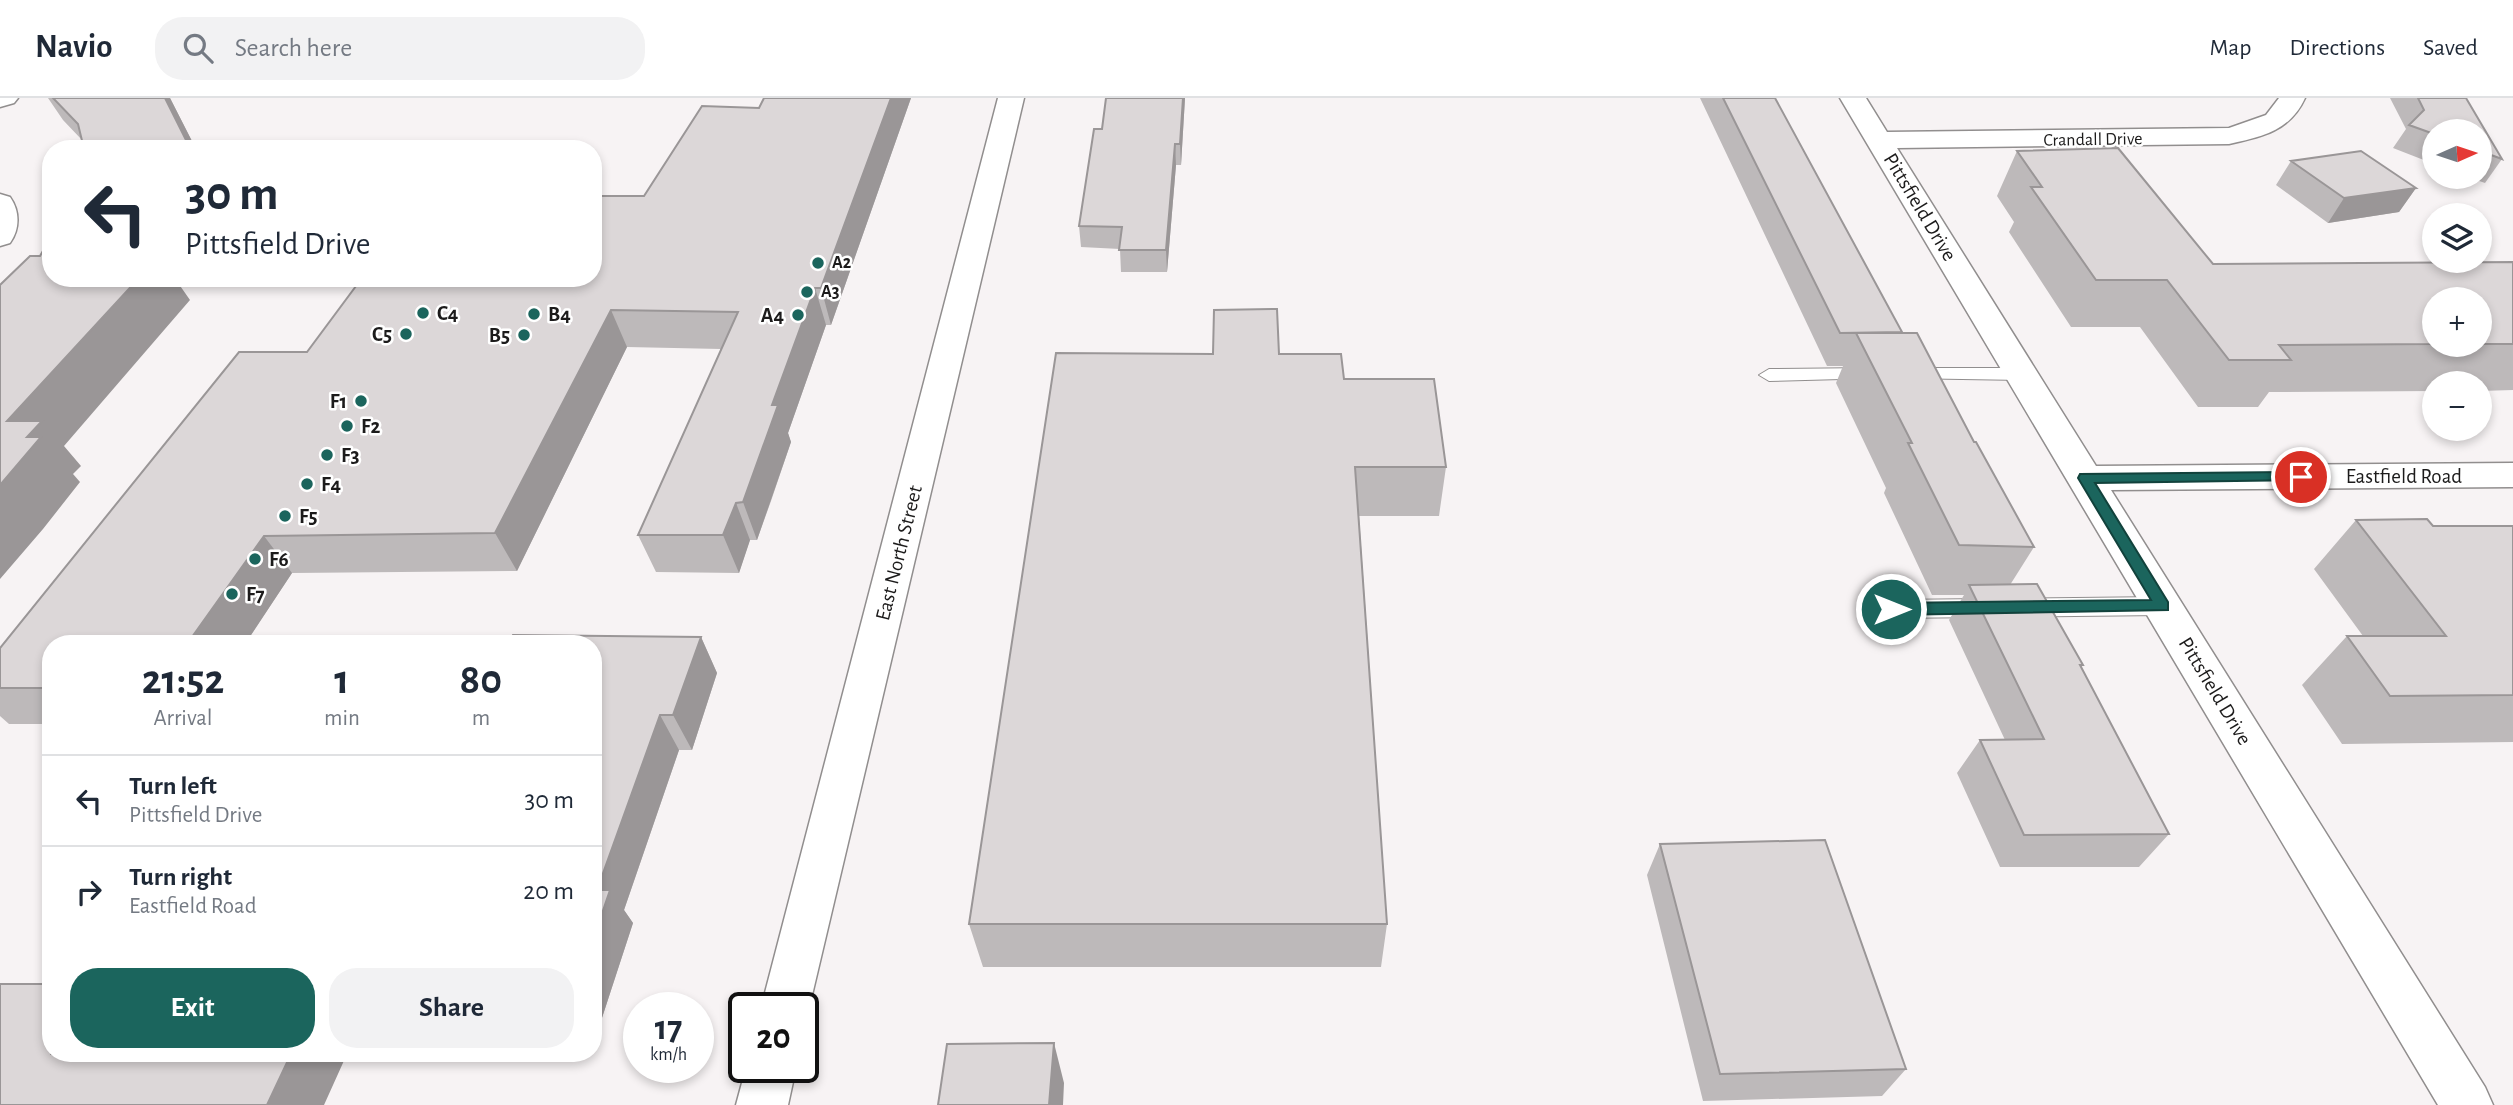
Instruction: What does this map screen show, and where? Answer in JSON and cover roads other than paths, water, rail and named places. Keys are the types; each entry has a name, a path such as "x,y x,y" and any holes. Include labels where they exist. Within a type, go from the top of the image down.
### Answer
{"street":[{"name":"East North Street","path":"789,992 1011,98"},
{"name":"Pittsfield Drive","path":"1853,98 2467,1105"},
{"name":"Crandall Drive","path":"1879,140 2229,136 2273,123 2288,109 2292,98"},
{"path":"0,203 5,224 0,237"},
{"name":"Eastfield Road","path":"2085,478 2513,475"},
{"path":"762,1105 767,1083"}],"lane":[{"path":"1769,375 2022,374"},
{"path":"1891,609 2162,606"}],"place":[{"name":"A2","path":"818,263"},
{"name":"A3","path":"807,292"},
{"name":"C4","path":"423,313"},
{"name":"B4","path":"534,314"},
{"name":"A4","path":"798,315"},
{"name":"C5","path":"406,334"},
{"name":"B5","path":"524,335"},
{"name":"F1","path":"361,401"},
{"name":"F2","path":"347,426"},
{"name":"F3","path":"327,455"},
{"name":"F4","path":"307,484"},
{"name":"F5","path":"285,516"},
{"name":"F6","path":"255,559"},
{"name":"F7","path":"232,594"}]}
